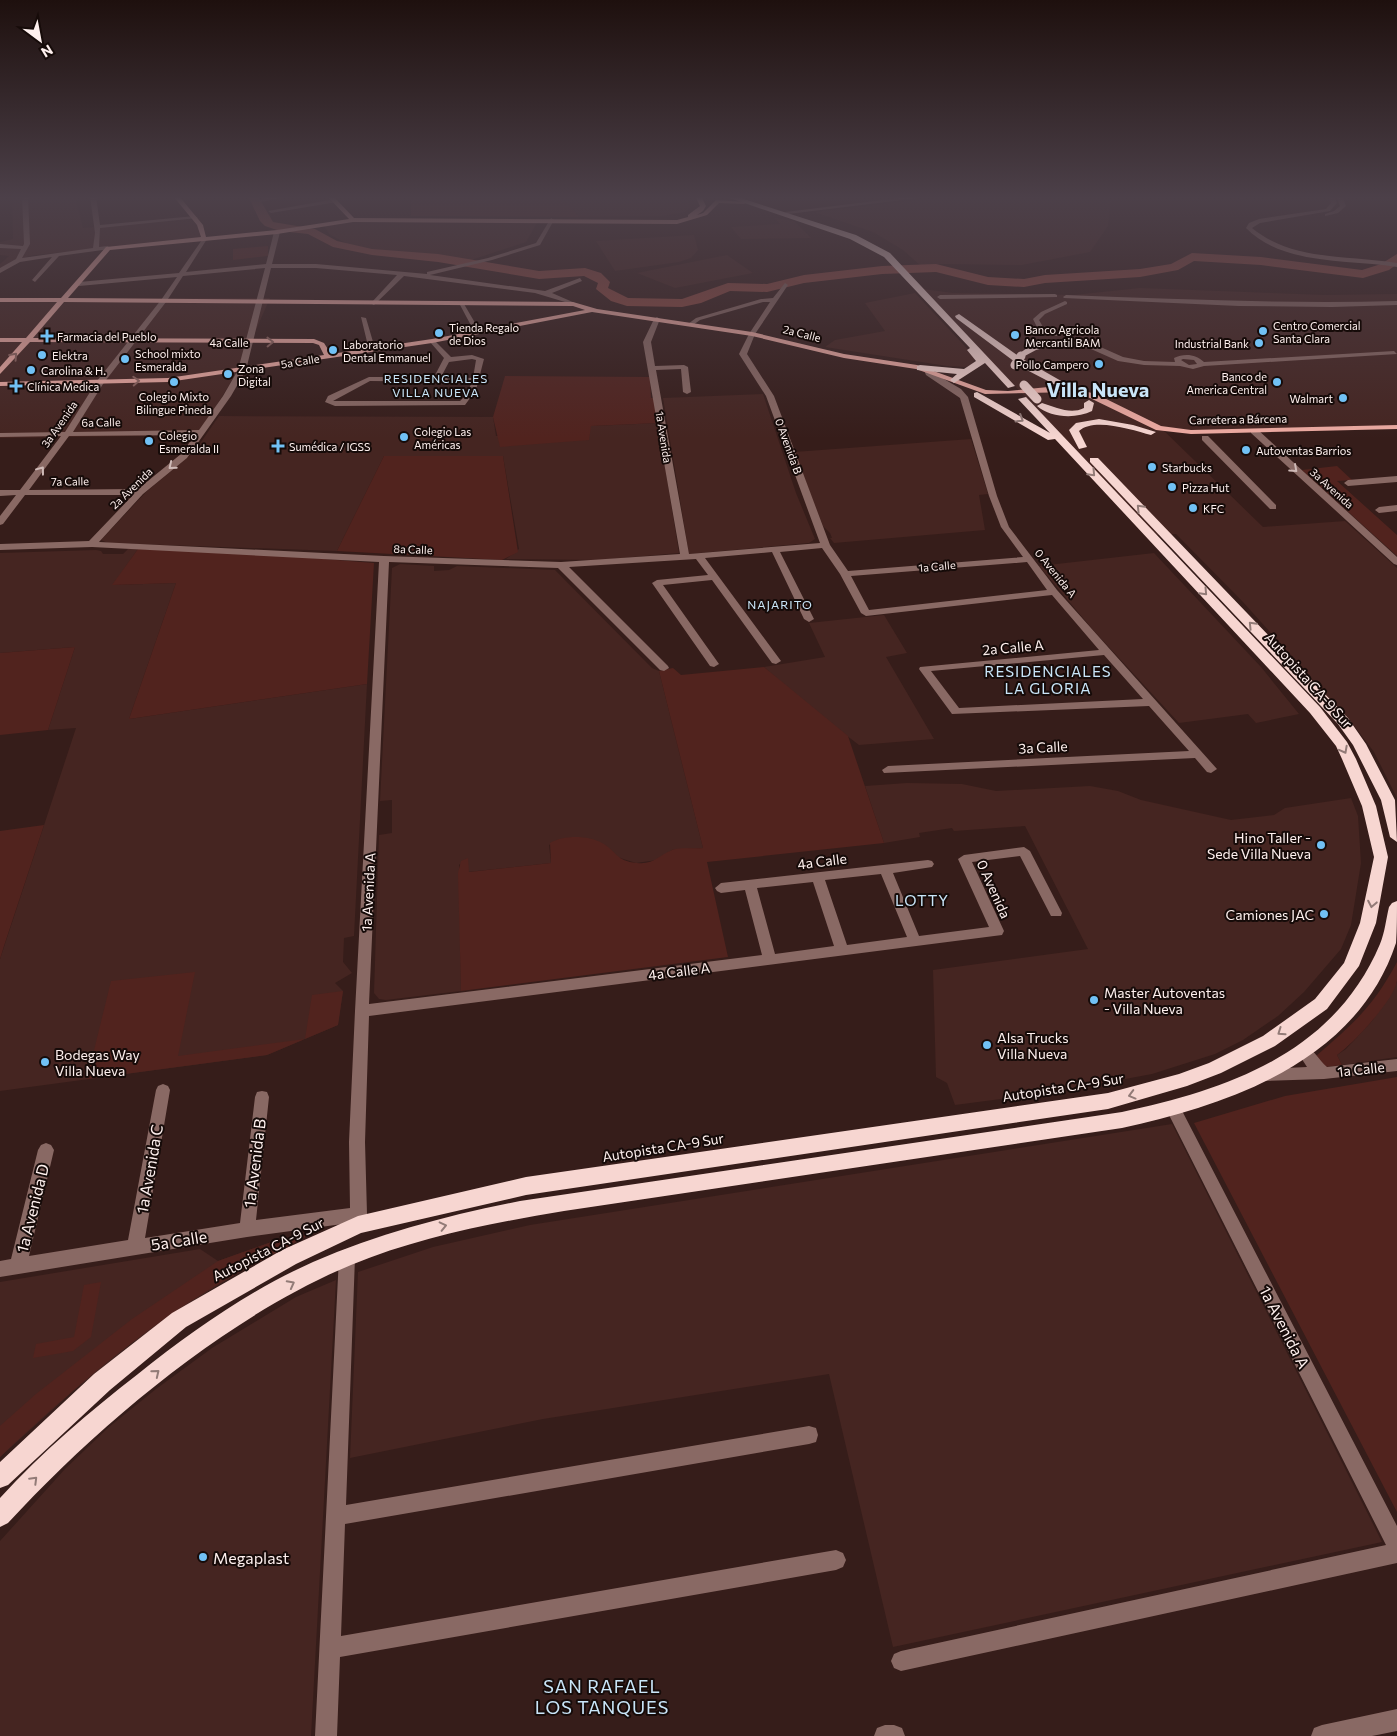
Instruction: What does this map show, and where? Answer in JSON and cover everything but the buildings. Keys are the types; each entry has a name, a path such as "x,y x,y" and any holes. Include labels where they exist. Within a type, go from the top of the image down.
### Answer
{"highway":[{"name":"Autopista CA-9 Sur","path":"0,1476 102,1382 180,1320 273,1266 359,1220 526,1186 1108,1101 1181,1081 1215,1068 1270,1040 1321,1004 1351,966 1368,923 1381,857 1369,806 1342,745 1315,710 910,277"},
{"path":"947,304 998,357"},
{"path":"947,304 1026,366 1072,390"},
{"path":"1021,381 1018,361 1033,348 1055,338"},
{"path":"954,380 975,368 981,362 969,348 967,340"},
{"name":"Autopista CA-9 Sur","path":"1004,364 1343,721 1359,744 1388,800 1397,837"},
{"path":"924,369 966,372"},
{"path":"970,385 970,378 983,374 1010,384"},
{"path":"977,395 1070,449"},
{"path":"1040,403 1062,412 1077,413 1089,410 1089,403"},
{"path":"1082,448 1074,430 1082,423 1103,422 1151,432"},
{"path":"0,1515 75,1438 192,1344 252,1305 306,1276 347,1257 438,1226 518,1210 1122,1120 1207,1099 1264,1075 1303,1050 1336,1024 1354,1004 1379,966 1395,926 1397,907"}],"main road":[{"path":"0,372 85,277"},
{"path":"0,300 461,304 578,308"},
{"name":"5a Calle","path":"0,384 168,380 478,333 578,308 596,311"},
{"name":"2a Calle","path":"596,311 752,334 844,356 924,369 970,385"},
{"name":"4a Calle","path":"0,340 133,342 317,341 322,344 329,357"},
{"name":"2a Calle","path":"954,380 960,386 977,395"},
{"name":"Carretera a Bárcena","path":"970,385 985,392 998,393 1048,388 1072,390 1093,396 1159,428 1192,432 1397,432"},
{"name":"Carretera a Bárcena","path":"977,395 998,398 1067,395 1089,403 1151,432 1170,437 1204,438 1256,433 1397,427"}],"street":[{"path":"79,284 152,277"},
{"name":"3a Avenida","path":"0,522 24,493 67,434 100,383 182,277"},
{"name":"2a Avenida","path":"92,544 140,492 184,456 203,432 242,370 251,342 258,303 266,277"},
{"path":"374,303 399,277"},
{"path":"429,277 547,293 560,297 578,308"},
{"path":"547,293 580,280"},
{"name":"0 Avenida B","path":"785,284 752,334 742,354 770,396 825,545 845,574 866,613 1054,592"},
{"path":"947,304 1041,297 1054,301 1081,298 1239,304 1368,305 1397,303"},
{"path":"691,324 698,319 763,300 775,300"},
{"path":"1054,301 1035,320 1037,325 1055,338 1093,347 1121,359 1144,363 1180,362 1189,357 1201,362 1394,351"},
{"path":"461,304 478,333"},
{"path":"1368,305 1397,311"},
{"path":"363,318 373,350"},
{"name":"1a Avenida","path":"657,319 647,342 685,557"},
{"path":"432,341 449,359"},
{"path":"437,379 444,361 449,359 479,358 476,378 465,402 330,403 328,400 364,381 476,378"},
{"path":"653,368 684,367 687,392"},
{"name":"0 Avenida A","path":"924,369 929,374 958,390 964,397 993,496 1005,527 1054,592 1199,754 1210,769"},
{"name":"6a Calle","path":"0,435 203,432"},
{"name":"3a Avenida","path":"1256,433 1397,562"},
{"path":"1204,438 1273,507"},
{"path":"1348,483 1397,479"},
{"name":"7a Calle","path":"0,493 140,492"},
{"path":"1379,510 1397,508"},
{"name":"8a Calle","path":"0,547 92,544 384,559 561,565 825,545"},
{"path":"775,550 809,619"},
{"path":"699,556 776,661"},
{"name":"1a Avenida A","path":"359,1220 357,1142 384,559"},
{"name":"1a Calle","path":"845,574 1028,559"},
{"path":"561,565 664,668"},
{"path":"714,577 657,583 714,664"},
{"name":"2a Calle A","path":"1106,652 924,669 956,712 1152,702"},
{"name":"3a Calle","path":"888,770 1199,754"},
{"name":"0 Avenida","path":"997,931 964,859 1024,851 1056,913"},
{"name":"4a Calle","path":"721,888 928,864"},
{"path":"885,869 915,941"},
{"path":"818,877 842,951"},
{"path":"750,885 770,960"},
{"name":"4a Calle A","path":"362,1011 997,931"},
{"name":"1a Calle","path":"1303,1050 1313,1064 1324,1073"},
{"name":"1a Calle","path":"1264,1075 1324,1073 1397,1065"},
{"name":"1a Avenida C","path":"135,1248 163,1090"},
{"name":"1a Avenida B","path":"247,1229 262,1097"},
{"name":"1a Avenida A","path":"1173,1108 1397,1546"},
{"name":"1a Avenida D","path":"18,1266 46,1150"},
{"name":"5a Calle","path":"0,1269 247,1229 359,1220"},
{"path":"326,1736 347,1257"},
{"path":"336,1516 809,1435"},
{"path":"901,1661 1397,1553"},
{"path":"330,1648 836,1560"},
{"path":"1322,1736 1397,1720"},
{"path":"885,1736 894,1736"}],"shaded area":[{"path":"647,277 732,277 675,288"},
{"path":"1140,288 1324,295 1397,294 1397,425 1194,431 1159,426 1263,527 1345,521 1397,568 1397,798 1374,752 1355,727 1243,602 1176,534 1156,535 923,289 953,293 1074,295"},
{"path":"915,293 976,358 971,365 965,367 947,366 825,347 835,340 885,331 865,303"},
{"path":"0,298 270,298 238,371 198,435 0,438"},
{"path":"505,376 650,377 651,398 655,398 658,423 591,426 589,440 500,447 493,417"},
{"path":"763,394 796,493 815,539 809,543 689,554 663,398"},
{"path":"219,416 493,417 496,436 591,426 658,423 679,553 599,560 506,559 519,549 503,456 384,456 337,551 108,543 101,540 146,492 194,452"},
{"path":"971,439 988,494 979,495 985,530 834,543 830,538 832,538 830,533 823,526 794,452"},
{"path":"384,456 503,456 518,552 502,560 337,551"},
{"path":"1337,466 1352,480 1337,481 1397,535 1397,556 1302,470"},
{"path":"128,549 138,549 113,585 176,583 129,719 367,684 354,936 344,938 343,962 352,973 335,983 343,991 338,1025 267,1055 0,1091 0,959 76,728 48,730 75,647 0,653 0,553 96,550 101,551 103,554 123,554"},
{"path":"138,549 262,554 374,563 367,684 129,719 176,583 112,585"},
{"path":"1154,553 1261,667 1299,714 1256,723 1248,714 1179,723 1094,631 1039,566"},
{"path":"400,564 434,566 434,571 449,570 457,566 555,570 652,668 659,671 703,848 672,850 657,860 636,863 617,857 607,847 560,839 549,845 551,863 468,872 459,864 461,991 386,1000 379,999 374,993 379,835 392,833 392,800 380,801 392,568"},
{"path":"884,615 907,653 886,657 934,739 859,745 813,710 764,667 825,657 809,623"},
{"path":"75,647 48,730 0,735 0,653"},
{"path":"764,667 848,736 884,843 707,862 728,957 461,991 458,873 461,861 468,858 469,872 551,863 550,843 568,837 583,837 596,840 607,846 620,858 637,863 648,863 676,849 703,848 659,671 673,668 681,675"},
{"path":"907,783 962,784 996,791 1090,786 1118,791 1141,800 1231,820 1274,815 1285,808 1351,798 1358,816 1361,863 1351,925 1341,949 1304,992 1278,1016 1243,1040 1215,1054 1152,1074 1061,1091 955,1105 947,1083 936,1077 933,970 1088,949 1025,826 954,831 952,828 919,833 920,837 884,843 865,786"},
{"path":"44,825 4,946 0,959 0,831"},
{"path":"1397,962 1397,981 1389,999 1362,1032 1337,1055 1342,1065 1325,1067 1316,1056 1341,1034 1371,1003"},
{"path":"195,972 178,1056 305,1039 267,1055 87,1079 111,981"},
{"path":"1397,982 1397,1057 1342,1065 1337,1055 1346,1049 1372,1021"},
{"path":"343,991 338,1025 305,1039 312,995"},
{"path":"1397,1077 1397,1512 1194,1123 1285,1096"},
{"path":"1172,1124 1382,1542 893,1647 829,1374 543,1419 350,1458 358,1272 433,1247 530,1225"},
{"path":"313,1233 249,1266 191,1302 131,1344 72,1392 0,1457 0,1282 200,1249 218,1261 277,1240"},
{"path":"313,1233 221,1283 165,1318 92,1375 0,1457 0,1426 36,1394 132,1319 218,1261 277,1240"},
{"name":"Megaplast","path":"336,1280 311,1736 0,1736 0,1541 65,1469 109,1427 156,1389 212,1348 296,1297"},
{"path":"101,1282 91,1337 73,1351 33,1358 36,1344 74,1337 84,1285"}],"waterway":[{"path":"598,277 604,282 602,289 615,298 627,302 682,303 697,300 728,287 767,288 821,277"},
{"path":"972,277 988,281 1024,283 1045,279 1076,277"}],"place":[{"name":"Centro Comercial Santa Clara","path":"1263,331"},
{"name":"Tienda Regalo de Dios","path":"439,333"},
{"name":"Banco Agricola Mercantil BAM","path":"1015,335"},
{"name":"Farmacia del Pueblo","path":"47,336"},
{"name":"Industrial Bank","path":"1259,343"},
{"name":"Laboratorio Dental Emmanuel","path":"333,350"},
{"name":"Elektra","path":"42,355"},
{"name":"School mixto Esmeralda","path":"125,359"},
{"name":"Pollo Campero","path":"1099,364"},
{"name":"Carolina & H.","path":"31,370"},
{"name":"Zona Digital","path":"228,374"},
{"name":"Colegio Mixto Bilingue Pineda","path":"174,382"},
{"name":"Banco de America Central","path":"1277,382"},
{"name":"Clínica Medica","path":"16,386"},
{"name":"Walmart","path":"1343,398"},
{"name":"Colegio Las Américas","path":"404,437"},
{"name":"Colegio Esmeralda II","path":"149,441"},
{"name":"Sumédica / IGSS","path":"278,446"},
{"name":"Autoventas Barrios","path":"1246,450"},
{"name":"Starbucks","path":"1152,467"},
{"name":"Pizza Hut","path":"1172,487"},
{"name":"KFC","path":"1193,508"},
{"name":"Hino Taller - Sede Villa Nueva","path":"1321,845"},
{"name":"Camiones JAC","path":"1324,914"},
{"name":"Master Autoventas - Villa Nueva","path":"1094,1000"},
{"name":"Alsa Trucks Villa Nueva","path":"987,1045"},
{"name":"Bodegas Way Villa Nueva","path":"45,1062"},
{"name":"Megaplast","path":"203,1557"}],"district":[{"name":"RESIDENCIALES VILLA NUEVA","path":"436,385"},
{"name":"Villa Nueva","path":"1098,389"},
{"name":"NAJARITO","path":"780,604"},
{"name":"RESIDENCIALES LA GLORIA","path":"1048,680"},
{"name":"LOTTY","path":"922,900"},
{"name":"SAN RAFAEL LOS TANQUES","path":"602,1696"}]}
